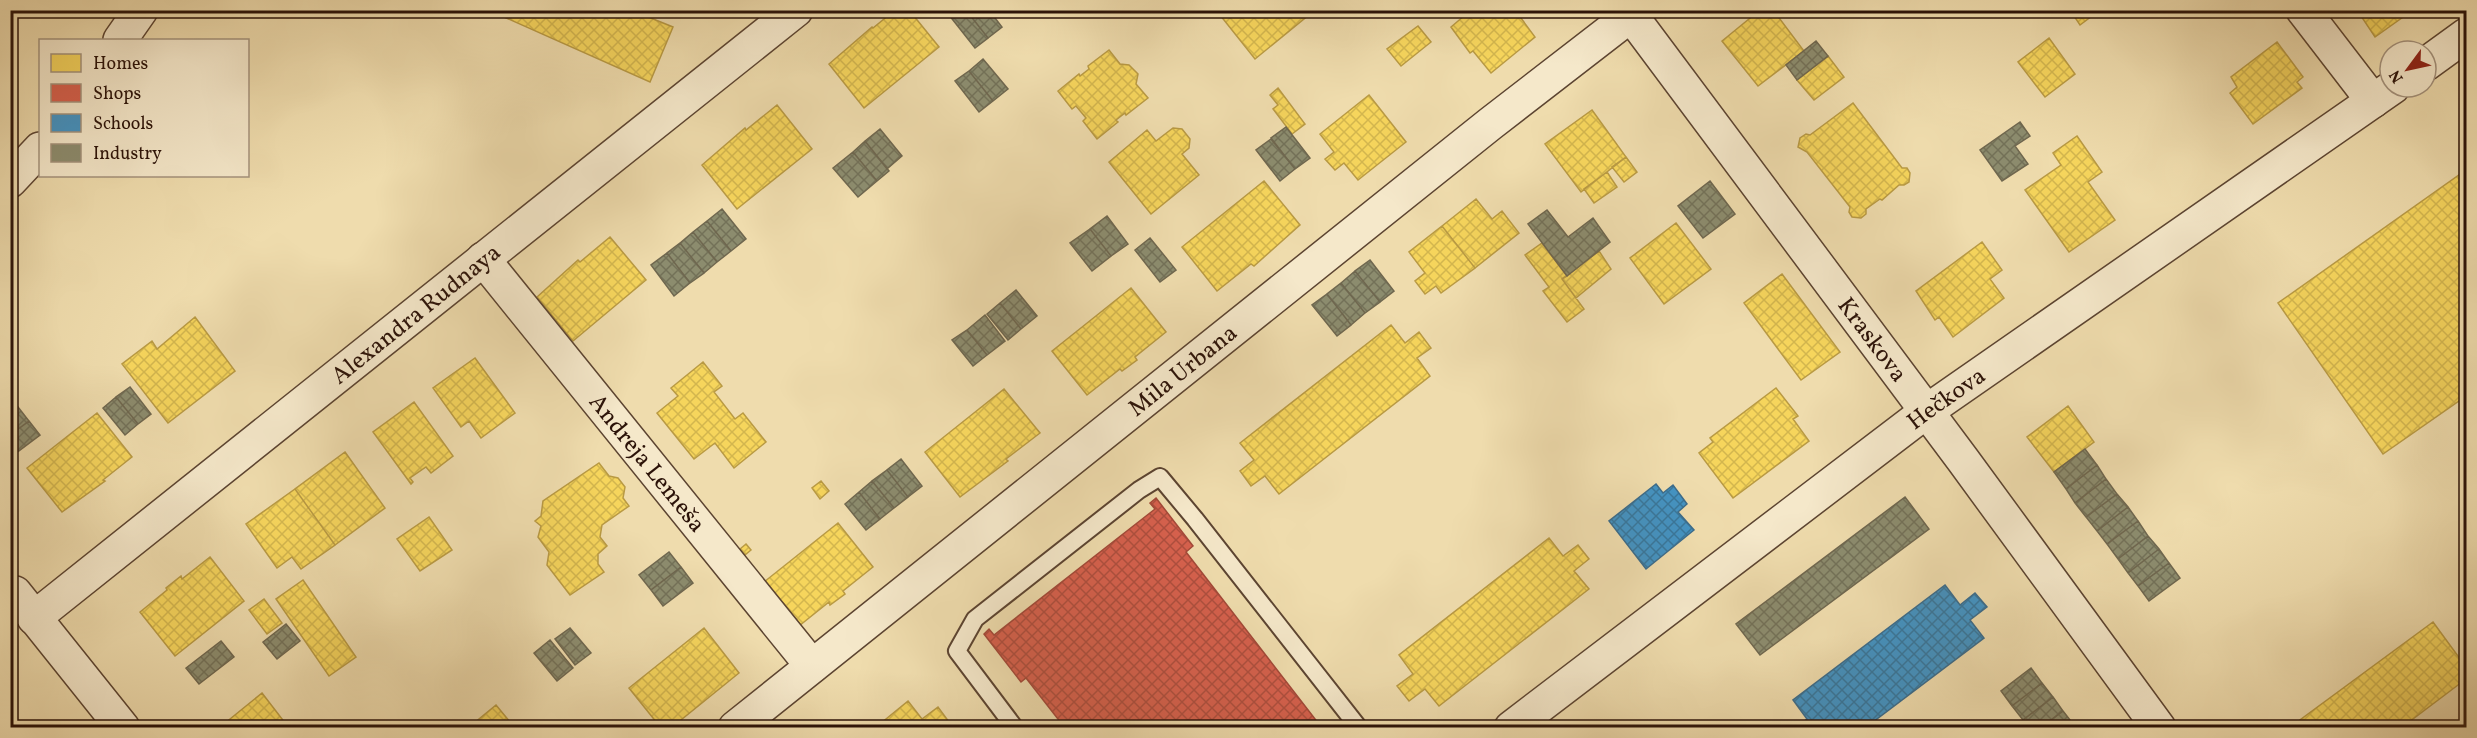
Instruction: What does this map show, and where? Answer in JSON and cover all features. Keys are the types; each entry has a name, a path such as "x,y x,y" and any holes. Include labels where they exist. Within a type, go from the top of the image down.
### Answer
{"street":[{"path":"121,39 141,10"},
{"name":"Alexandra Rudnaya","path":"123,728 24,605 483,259 796,10"},
{"path":"2303,10 2378,89"},
{"name":"Kraskova","path":"1629,13 1927,411 2159,728"},
{"name":"Mila Urbana","path":"735,728 1629,13"},
{"path":"2438,55 2466,35"},
{"name":"Hečkova","path":"1511,728 1927,411 2378,97"},
{"path":"10,181 39,150"},
{"name":"Andreja Lemeša","path":"483,259 812,666"}],"lane":[{"path":"1015,728 957,651 975,619 1139,490 1160,477 1359,728"}],"building: Homes":[{"path":"497,10 631,10 673,27 650,82 504,17 498,15 497,17 495,16"},
{"path":"895,10 909,10 939,47 864,108 829,64"},
{"path":"1216,10 1315,10 1255,59"},
{"path":"1471,10 1515,10 1535,37 1491,73 1473,51 1470,53 1451,27"},
{"path":"1760,10 1773,10 1804,51 1758,86 1722,41"},
{"path":"2070,10 2100,10 2080,25"},
{"path":"2357,10 2413,10 2375,37"},
{"path":"1418,26 1431,42 1401,66 1387,49"},
{"path":"2049,38 2075,74 2045,97 2018,62"},
{"path":"2277,42 2303,77 2297,82 2302,88 2253,124 2230,93 2237,87 2231,77"},
{"path":"1109,50 1120,64 1129,65 1138,74 1136,84 1148,98 1116,120 1118,122 1097,139 1083,121 1086,118 1076,106 1072,109 1058,91 1089,69 1088,66"},
{"path":"1828,56 1844,77 1814,100 1797,80"},
{"path":"1278,88 1305,124 1292,134 1273,109 1278,105 1270,95"},
{"path":"1369,95 1406,142 1358,180 1344,163 1335,170 1325,159 1334,152 1320,134"},
{"path":"1853,103 1902,168 1907,168 1910,173 1909,182 1899,185 1882,200 1880,199 1866,209 1866,214 1861,218 1852,217 1849,212 1850,207 1807,152 1798,147 1800,138 1806,134 1810,135"},
{"path":"777,105 812,149 737,209 702,165 745,128 746,130"},
{"path":"1592,110 1626,157 1581,192 1545,144"},
{"path":"1173,128 1182,129 1190,139 1189,148 1182,154 1199,175 1151,214 1109,162 1147,130 1156,141"},
{"path":"2077,136 2102,172 2088,182 2115,220 2069,252 2025,190 2061,165 2053,153"},
{"path":"1626,157 1637,172 1624,182 1612,167"},
{"path":"2466,170 2466,396 2383,454 2278,303"},
{"path":"1607,172 1617,187 1594,203 1584,189"},
{"path":"1264,181 1300,225 1254,266 1251,264 1217,291 1182,247"},
{"path":"1476,199 1492,219 1502,211 1519,233 1475,268 1442,226"},
{"path":"1676,223 1711,269 1664,304 1630,258"},
{"path":"1442,226 1475,268 1441,293 1436,286 1425,294 1415,281 1425,273 1409,252"},
{"path":"610,237 646,280 573,341 537,297 578,260 580,262"},
{"path":"1982,242 2002,270 1990,279 2004,298 1953,337 1939,317 1935,320 1916,291"},
{"path":"1542,243 1567,276 1562,279 1584,309 1567,322 1543,291 1549,287 1525,255"},
{"path":"1599,251 1611,269 1576,298 1562,279"},
{"path":"1782,274 1840,352 1801,380 1744,303"},
{"path":"1131,288 1166,332 1135,357 1137,360 1122,371 1120,369 1087,395 1052,351"},
{"path":"195,317 235,371 168,423 122,364 152,341 157,349"},
{"path":"1391,325 1405,343 1419,332 1431,348 1417,358 1430,376 1279,494 1265,476 1251,486 1240,471 1254,460 1240,443"},
{"path":"475,358 515,413 481,438 469,421 461,427 433,388"},
{"path":"703,362 722,386 714,392 735,419 743,413 766,442 734,468 715,443 694,459 657,413 678,396 671,388"},
{"path":"1776,388 1798,416 1793,419 1809,441 1733,498 1699,453 1713,442 1710,438"},
{"path":"1004,389 1040,433 1006,459 1008,461 960,497 925,452"},
{"path":"414,402 453,456 431,473 426,467 410,478 413,482 411,484 373,432"},
{"path":"2068,406 2094,442 2054,472 2027,437"},
{"path":"97,413 132,457 103,480 105,481 62,512 27,468"},
{"path":"345,452 385,508 335,545 295,489"},
{"path":"599,463 609,476 618,478 625,487 623,498 629,506 602,525 600,537 607,546 598,554 598,564 604,572 570,595 547,565 549,552 538,537 541,526 535,521 541,516 543,501"},
{"path":"821,481 829,491 820,499 812,488"},
{"path":"295,489 335,545 301,569 292,557 277,568 246,524"},
{"path":"429,517 452,550 420,571 397,539"},
{"path":"838,523 873,567 843,591 845,594 830,605 829,602 799,626 764,582"},
{"path":"1549,538 1563,556 1578,545 1589,559 1574,571 1589,589 1439,706 1425,689 1409,701 1397,686 1413,674 1399,655"},
{"path":"746,544 751,550 745,555 740,549"},
{"path":"210,557 244,601 175,656 140,612 181,576 182,579"},
{"path":"303,580 356,657 329,676 276,599"},
{"path":"264,599 282,623 267,634 249,610"},
{"path":"2433,622 2466,667 2466,679 2401,728 2289,728"},
{"path":"704,628 739,673 671,728 661,728 629,688"},
{"path":"262,693 289,728 219,728"},
{"path":"908,701 922,719 938,707 949,722 942,728 875,728"},
{"path":"496,705 515,728 468,728"}],"building: Shops":[{"path":"1156,498 1193,546 1186,552 1322,728 1065,728 1026,678 1021,682 984,634 989,629 994,635 1155,509 1150,503"}],"building: Schools":[{"path":"1656,484 1663,493 1673,485 1687,504 1678,512 1694,530 1646,569 1609,521"},
{"path":"1945,585 1960,605 1975,593 1987,607 1970,620 1984,638 1865,728 1795,728 1807,719 1793,700"}],"building: Industry":[{"path":"954,10 966,10 988,38 975,48 949,15"},
{"path":"966,10 989,10 1002,27 988,38"},
{"path":"1816,41 1828,56 1797,80 1786,65"},
{"path":"983,59 1008,89 993,101 969,71"},
{"path":"969,71 993,101 979,112 955,81"},
{"path":"2020,122 2030,136 2015,146 2028,164 2002,181 1980,150"},
{"path":"1286,127 1310,158 1295,169 1271,138"},
{"path":"880,129 902,156 887,169 865,141"},
{"path":"1271,139 1295,169 1280,181 1256,150"},
{"path":"865,141 889,171 877,181 853,152"},
{"path":"853,152 877,181 858,197 833,168"},
{"path":"1710,181 1735,214 1703,238 1678,206"},
{"path":"722,209 746,239 731,251 707,221"},
{"path":"1547,210 1568,237 1593,218 1610,242 1567,276 1528,224"},
{"path":"1107,216 1128,244 1111,256 1090,229"},
{"path":"707,221 731,251 717,262 693,232"},
{"path":"1090,229 1111,256 1092,271 1070,243"},
{"path":"693,232 717,262 704,273 680,243"},
{"path":"1150,238 1176,270 1160,282 1135,250"},
{"path":"680,243 704,273 690,283 667,253"},
{"path":"667,253 690,283 674,296 651,265"},
{"path":"1370,260 1394,291 1380,302 1355,271"},
{"path":"1355,271 1380,302 1365,313 1341,283"},
{"path":"1341,283 1365,313 1351,325 1327,294"},
{"path":"1016,290 1037,316 1021,329 1000,303"},
{"path":"1327,294 1351,325 1337,336 1312,305"},
{"path":"1000,303 1021,329 1008,340 987,314"},
{"path":"985,315 1005,341 987,355 967,330"},
{"path":"967,330 987,355 973,366 952,340"},
{"path":"130,387 151,414 138,424 116,397"},
{"path":"116,397 138,424 125,435 103,408"},
{"path":"18,407 29,421 10,435 10,413"},
{"path":"29,421 40,435 12,456 10,435"},
{"path":"2085,449 2097,465 2066,489 2054,472"},
{"path":"901,459 922,486 908,497 887,470"},
{"path":"2097,465 2106,479 2075,503 2066,489"},
{"path":"887,470 908,497 894,508 872,481"},
{"path":"2106,479 2117,494 2086,517 2075,503"},
{"path":"872,481 894,508 880,519 859,492"},
{"path":"859,492 880,519 866,530 845,504"},
{"path":"2117,494 2128,507 2097,531 2086,517"},
{"path":"1905,497 1929,529 1760,655 1736,624"},
{"path":"2128,507 2138,521 2107,544 2097,531"},
{"path":"2138,521 2148,536 2118,559 2107,544"},
{"path":"2148,536 2159,549 2128,573 2118,559"},
{"path":"2159,549 2169,563 2138,586 2128,573"},
{"path":"669,552 681,567 651,590 639,575"},
{"path":"2169,563 2180,578 2149,601 2138,586"},
{"path":"681,567 693,583 663,606 651,590"},
{"path":"286,624 300,641 277,659 263,642"},
{"path":"570,628 591,653 575,665 555,639"},
{"path":"550,640 573,668 557,681 534,653"},
{"path":"221,641 234,657 199,684 186,668"},
{"path":"2031,668 2042,683 2012,706 2001,691"},
{"path":"2042,683 2053,697 2023,720 2012,706"},
{"path":"2053,697 2063,711 2040,728 2029,728 2023,720"},
{"path":"2063,711 2074,725 2070,728 2040,728"}]}
